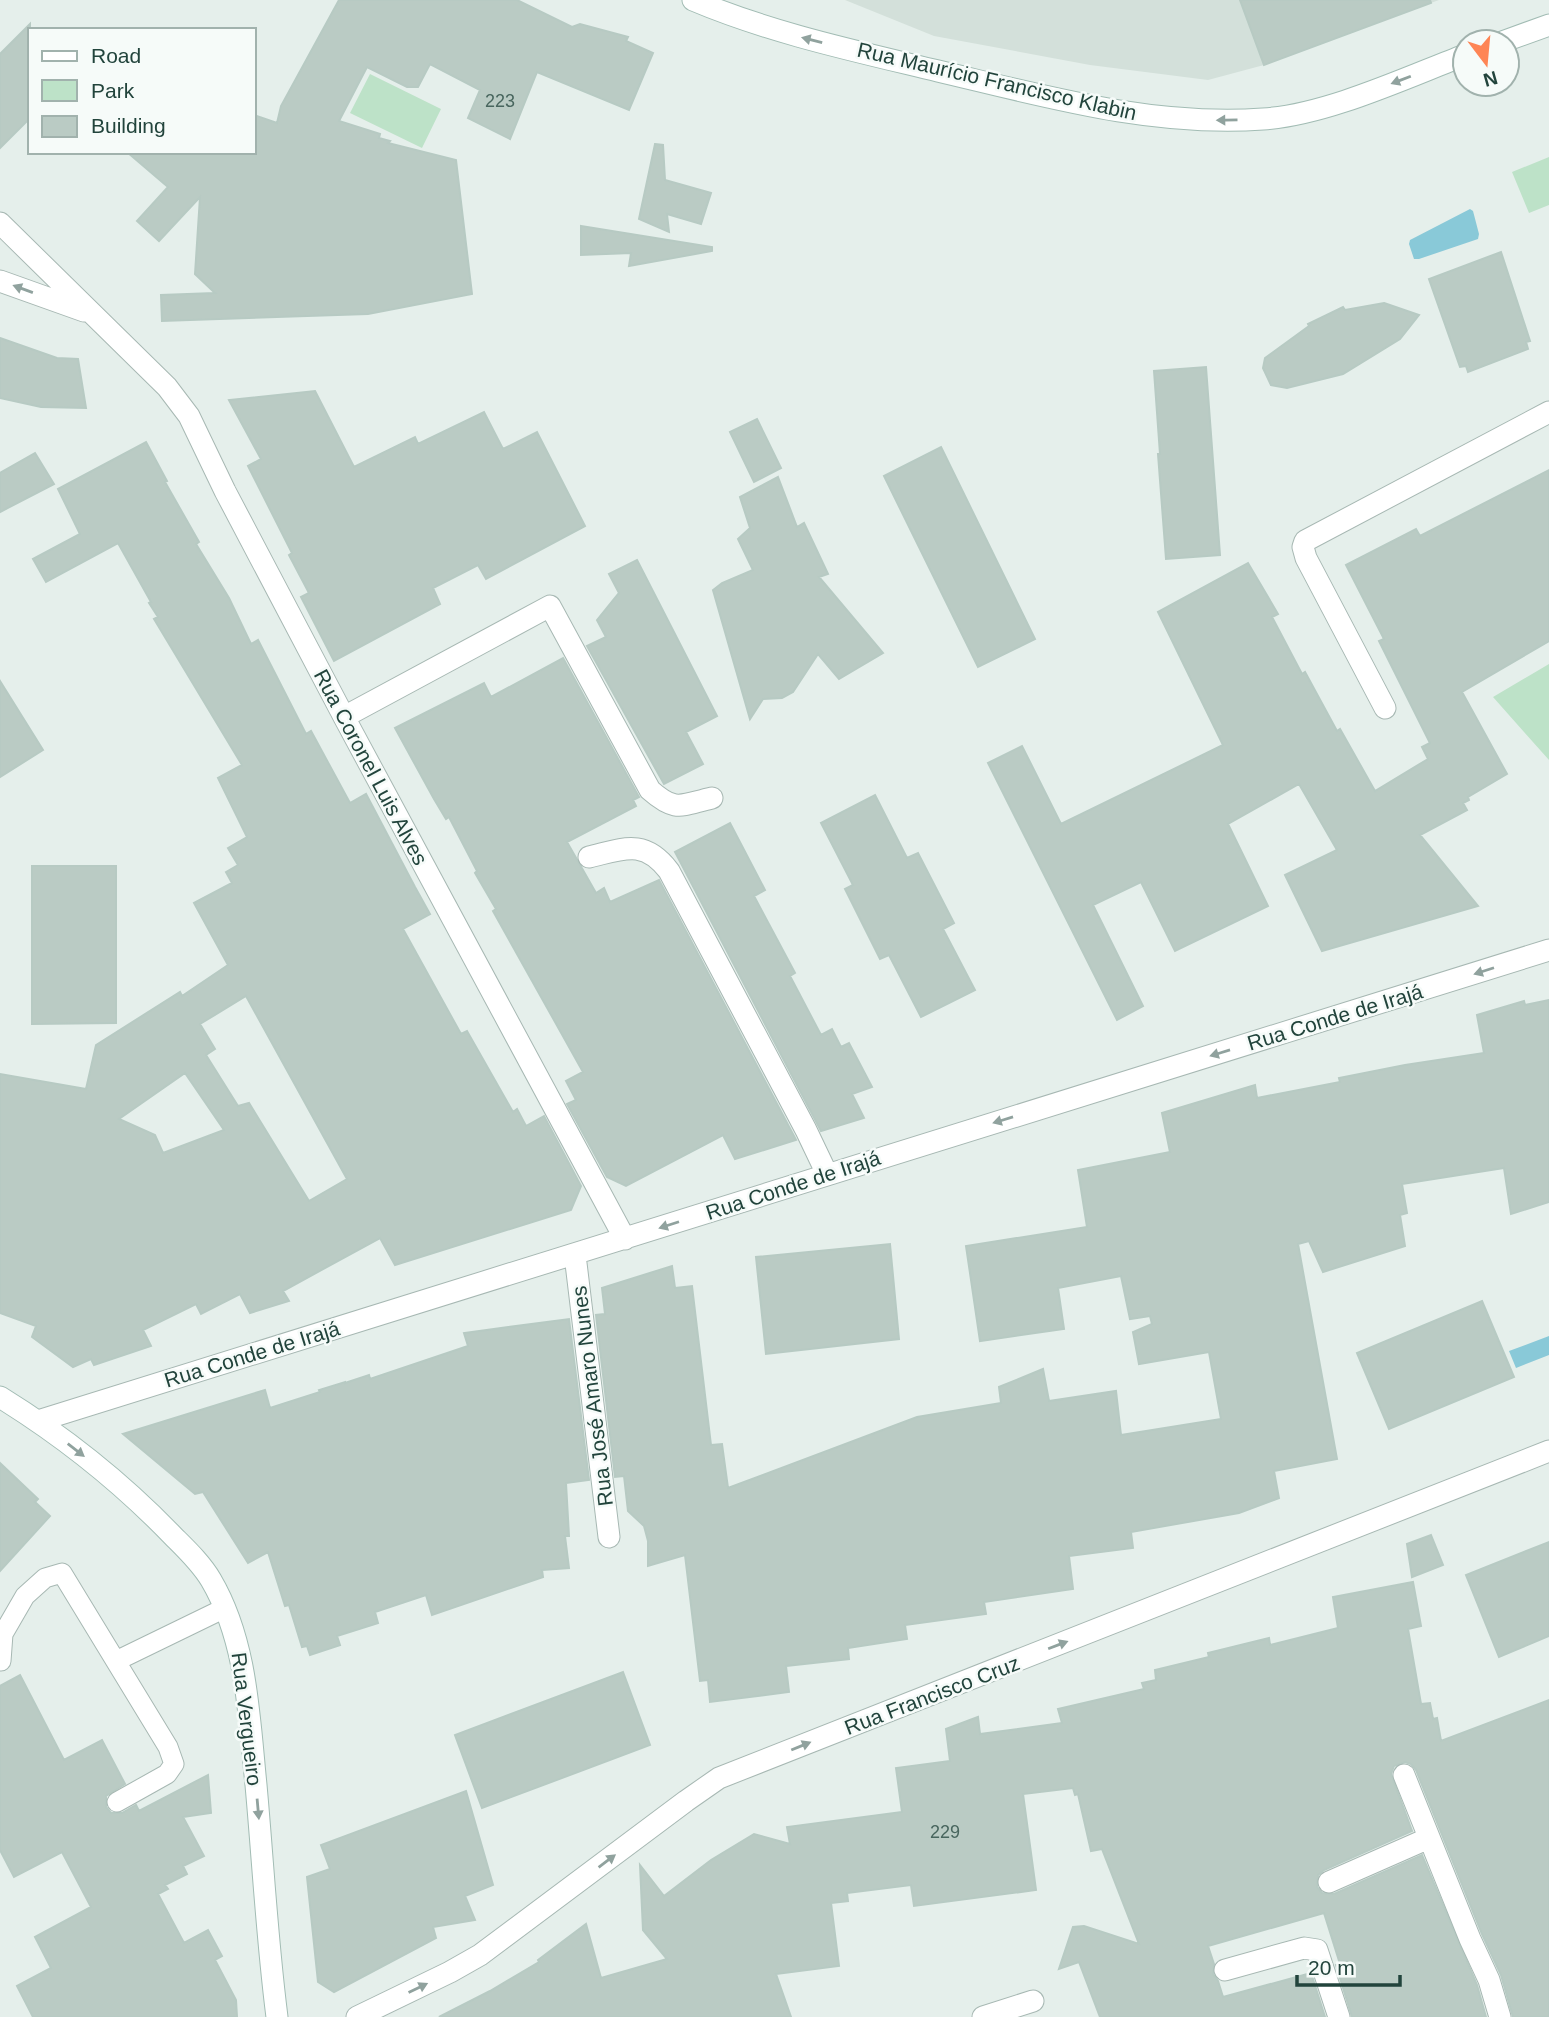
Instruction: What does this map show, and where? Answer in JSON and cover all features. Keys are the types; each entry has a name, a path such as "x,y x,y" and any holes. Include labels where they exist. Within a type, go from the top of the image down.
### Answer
{"street":[{"name":"Rua Maurício Francisco Klabin","path":"693,0 726,7 780,32 1075,103 1172,119 1263,119 1294,114 1364,94 1451,60"},
{"path":"1521,35 1549,25"},
{"name":"Rua Coronel Luis Alves","path":"0,223 167,387 189,416 225,491 344,716 625,1239"},
{"path":"0,281 93,314"},
{"path":"1385,709 1306,558 1303,547 1305,541 1549,412"},
{"path":"344,716 550,606 650,790 676,807 712,798"},
{"path":"589,857 634,847 660,859 669,871 827,1174"},
{"name":"Rua Conde de Irajá","path":"38,1421 1549,950"},
{"name":"Rua José Amaro Nunes","path":"575,1255 609,1537"},
{"name":"Rua Vergueiro","path":"0,1397 38,1421 112,1479 157,1519 210,1578 225,1608 242,1665 249,1718 277,2017"},
{"name":"Rua Francisco Cruz","path":"357,2017 480,1955 719,1779 1549,1451"},
{"path":"1404,1775 1473,1947 1489,1980 1500,2017"},
{"path":"1329,1882 1429,1838"},
{"path":"1225,1970 1304,1948 1317,1950 1339,2017"},
{"path":"984,2017 1033,2001"}],"lane":[{"path":"1,1661 4,1634 25,1595 45,1578 62,1573 168,1747 174,1764 167,1774 117,1802"},
{"path":"116,1661 225,1608"}],"shaded area":[{"path":"845,0 1439,0 1264,65 1208,80 1090,65 934,36"}],"green space":[{"path":"370,74 441,109 422,148 350,113"},
{"path":"1549,157 1549,205 1529,213 1512,172"},
{"path":"1549,664 1549,760 1493,697"}],"water":[{"path":"1470,209 1473,211 1478,239 1414,259 1410,240"},
{"path":"1549,1336 1549,1355 1516,1368 1509,1351"}],"building":[{"path":"339,0 517,0 572,27 580,24 628,37 626,41 653,53 629,110 537,72 510,139 468,118 480,90 430,64 418,87 407,87 367,67 339,121 380,134 379,138 390,141 388,143 456,160 472,294 368,314 162,321 161,295 215,293 195,274 200,197 159,241 137,221 168,187 129,154 256,154 256,116 277,123 281,106"},
{"path":"1240,0 1430,0 1431,3 1264,65"},
{"path":"30,24 28,120 0,148 0,54"},
{"path":"655,144 663,145 665,180 711,193 701,224 667,214 669,232 639,219"},
{"path":"581,226 712,247 712,251 629,266 631,253 581,255"},
{"path":"1501,252 1530,341 1526,342 1528,349 1468,372 1466,366 1460,367 1429,279"},
{"path":"1384,303 1419,315 1400,339 1343,374 1287,388 1271,385 1263,368 1265,358 1309,326 1308,324 1343,307 1345,310"},
{"path":"0,338 57,358 78,359 86,408 41,407 0,398"},
{"path":"1206,367 1220,555 1166,559 1154,371"},
{"path":"315,391 354,467 415,437 418,444 484,412 503,449 537,432 585,526 486,579 478,565 433,588 440,604 334,661 301,597 309,593 289,555 292,553 248,466 261,459 229,400"},
{"path":"757,419 781,468 754,482 730,432"},
{"path":"146,442 199,542 196,544 229,598 251,644 258,640 306,734 311,731 350,803 366,794 430,914 403,929 461,1034 467,1031 513,1112 517,1109 526,1126 544,1116 581,1186 571,1210 395,1265 380,1238 283,1291 289,1301 250,1313 240,1294 201,1314 196,1304 143,1330 151,1346 94,1365 91,1359 73,1367 32,1337 36,1326 0,1313 0,1074 86,1089 96,1045 180,992 182,996 228,965 194,903 232,883 226,872 238,865 228,848 247,837 218,778 242,765 154,619 158,617 149,603 151,602 118,543 46,582 33,559 80,534 58,489","holes":["246,996 347,1179 309,1201 249,1103 238,1106 206,1055 215,1049 200,1024","185,1073 224,1130 163,1153 155,1135 119,1119"]},
{"path":"941,447 1035,639 978,667 884,476"},
{"path":"35,453 54,484 0,512 0,473"},
{"path":"1549,470 1549,641 1462,692 1507,774 1468,797 1469,800 1463,803 1467,810 1420,835 1478,906 1322,951 1285,875 1337,850 1299,784 1228,824 1268,906 1175,951 1141,882 1093,905 1143,1006 1117,1020 988,763 1022,746 1061,824 1223,745 1158,612 1248,563 1278,614 1272,617 1302,674 1305,672 1337,731 1340,729 1375,791 1428,759 1422,747 1430,743 1379,641 1384,639 1346,565 1416,529 1420,536"},
{"path":"778,477 797,527 804,523 828,574 819,577 883,653 839,679 818,654 793,692 782,698 763,699 750,719 713,590 722,583 753,570 738,539 750,528 740,497"},
{"path":"637,560 717,716 686,732 703,764 664,784 587,646 606,637 597,620 619,593 609,574"},
{"path":"563,658 639,797 633,800 636,806 567,842 596,893 604,888 610,902 659,880 796,1140 735,1159 723,1135 626,1186 607,1177 567,1104 576,1100 566,1081 583,1072 493,911 496,909 475,873 477,871 449,817 446,819 395,728 484,683 491,697"},
{"path":"0,681 43,750 0,777"},
{"path":"875,795 907,858 918,853 954,923 943,929 975,990 921,1017 889,955 880,959 845,889 853,885 821,823"},
{"path":"730,823 765,890 754,896 795,973 790,976 821,1035 832,1029 841,1047 849,1043 872,1087 852,1094 864,1118 821,1131 675,852"},
{"path":"32,866 116,866 116,1023 32,1024"},
{"path":"1549,1000 1549,1202 1511,1214 1504,1168 1402,1184 1407,1213 1400,1215 1405,1246 1323,1272 1309,1241 1298,1244 1337,1459 1274,1471 1279,1498 1239,1513 1131,1532 1133,1548 1069,1556 1073,1589 984,1602 986,1614 905,1625 907,1639 848,1648 849,1659 786,1666 789,1692 710,1702 708,1680 700,1681 685,1555 648,1566 648,1541 644,1526 628,1511 624,1476 615,1477 596,1315 605,1314 602,1288 672,1266 675,1288 692,1286 711,1445 722,1444 728,1488 917,1417 1001,1403 999,1387 1043,1369 1049,1401 1116,1391 1121,1435 1221,1419 1209,1352 1139,1364 1133,1332 1152,1324 1150,1316 1130,1319 1121,1276 1058,1288 1064,1329 980,1341 966,1246 1087,1227 1078,1170 1170,1152 1162,1113 1255,1085 1257,1098 1340,1082 1339,1078 1484,1053 1477,1015 1524,1001 1525,1005"},
{"path":"890,1244 899,1339 766,1354 756,1257"},
{"path":"1482,1301 1514,1377 1389,1429 1357,1353"},
{"path":"569,1319 589,1480 566,1483 569,1536 565,1536 569,1568 542,1570 543,1577 432,1615 426,1595 375,1612 378,1623 337,1636 340,1645 310,1655 307,1646 302,1647 289,1605 285,1606 268,1552 248,1563 203,1492 195,1494 123,1434 265,1390 270,1408 369,1375 370,1379 468,1346 464,1333"},
{"path":"0,1463 38,1499 35,1502 50,1516 0,1571"},
{"path":"1431,1535 1443,1565 1412,1577 1407,1544"},
{"path":"1549,1542 1549,1636 1499,1657 1466,1575"},
{"path":"1413,1582 1421,1626 1408,1629 1421,1704 1430,1703 1433,1719 1437,1718 1441,1741 1549,1700 1549,2017 1513,2017 1501,1975 1416,1770 1405,1762 1394,1766 1391,1774 1412,1831 1324,1870 1318,1875 1317,1887 1322,1893 1334,1894 1422,1855 1477,1985 1486,2017 1352,2017 1336,1965 1340,1964 1324,1913 1208,1946 1214,1964 1213,1974 1223,1997 1311,1973 1325,2017 1100,2017 1079,1962 1059,1969 1073,1927 1084,1926 1139,1944 1102,1849 1091,1851 1078,1794 1075,1795 1073,1788 1023,1794 1036,1890 914,1906 911,1885 847,1893 848,1901 831,1903 839,1966 776,1974 791,2017 439,2017 539,1962 538,1960 586,1924 601,1978 667,1959 643,1930 640,1865 664,1896 711,1860 754,1834 790,1844 787,1827 902,1812 896,1768 950,1761 946,1729 978,1717 980,1734 1062,1723 1058,1709 1144,1689 1142,1683 1156,1680 1155,1670 1269,1638 1270,1645 1338,1628 1333,1597"},
{"path":"623,1672 650,1745 482,1808 455,1735"},
{"path":"20,1675 64,1760 102,1740 125,1784 106,1796 106,1807 111,1813 122,1813 136,1805 139,1811 208,1775 211,1813 183,1817 204,1856 183,1866 187,1874 165,1885 168,1889 158,1894 184,1943 208,1930 222,1956 215,1960 236,2000 237,2017 33,2017 17,1986 51,1968 35,1937 91,1907 62,1852 14,1877 0,1850 0,1686"},
{"path":"466,1791 493,1885 465,1896 475,1920 433,1927 436,1938 334,1992 318,1982 307,1877 330,1869 321,1845"}]}
